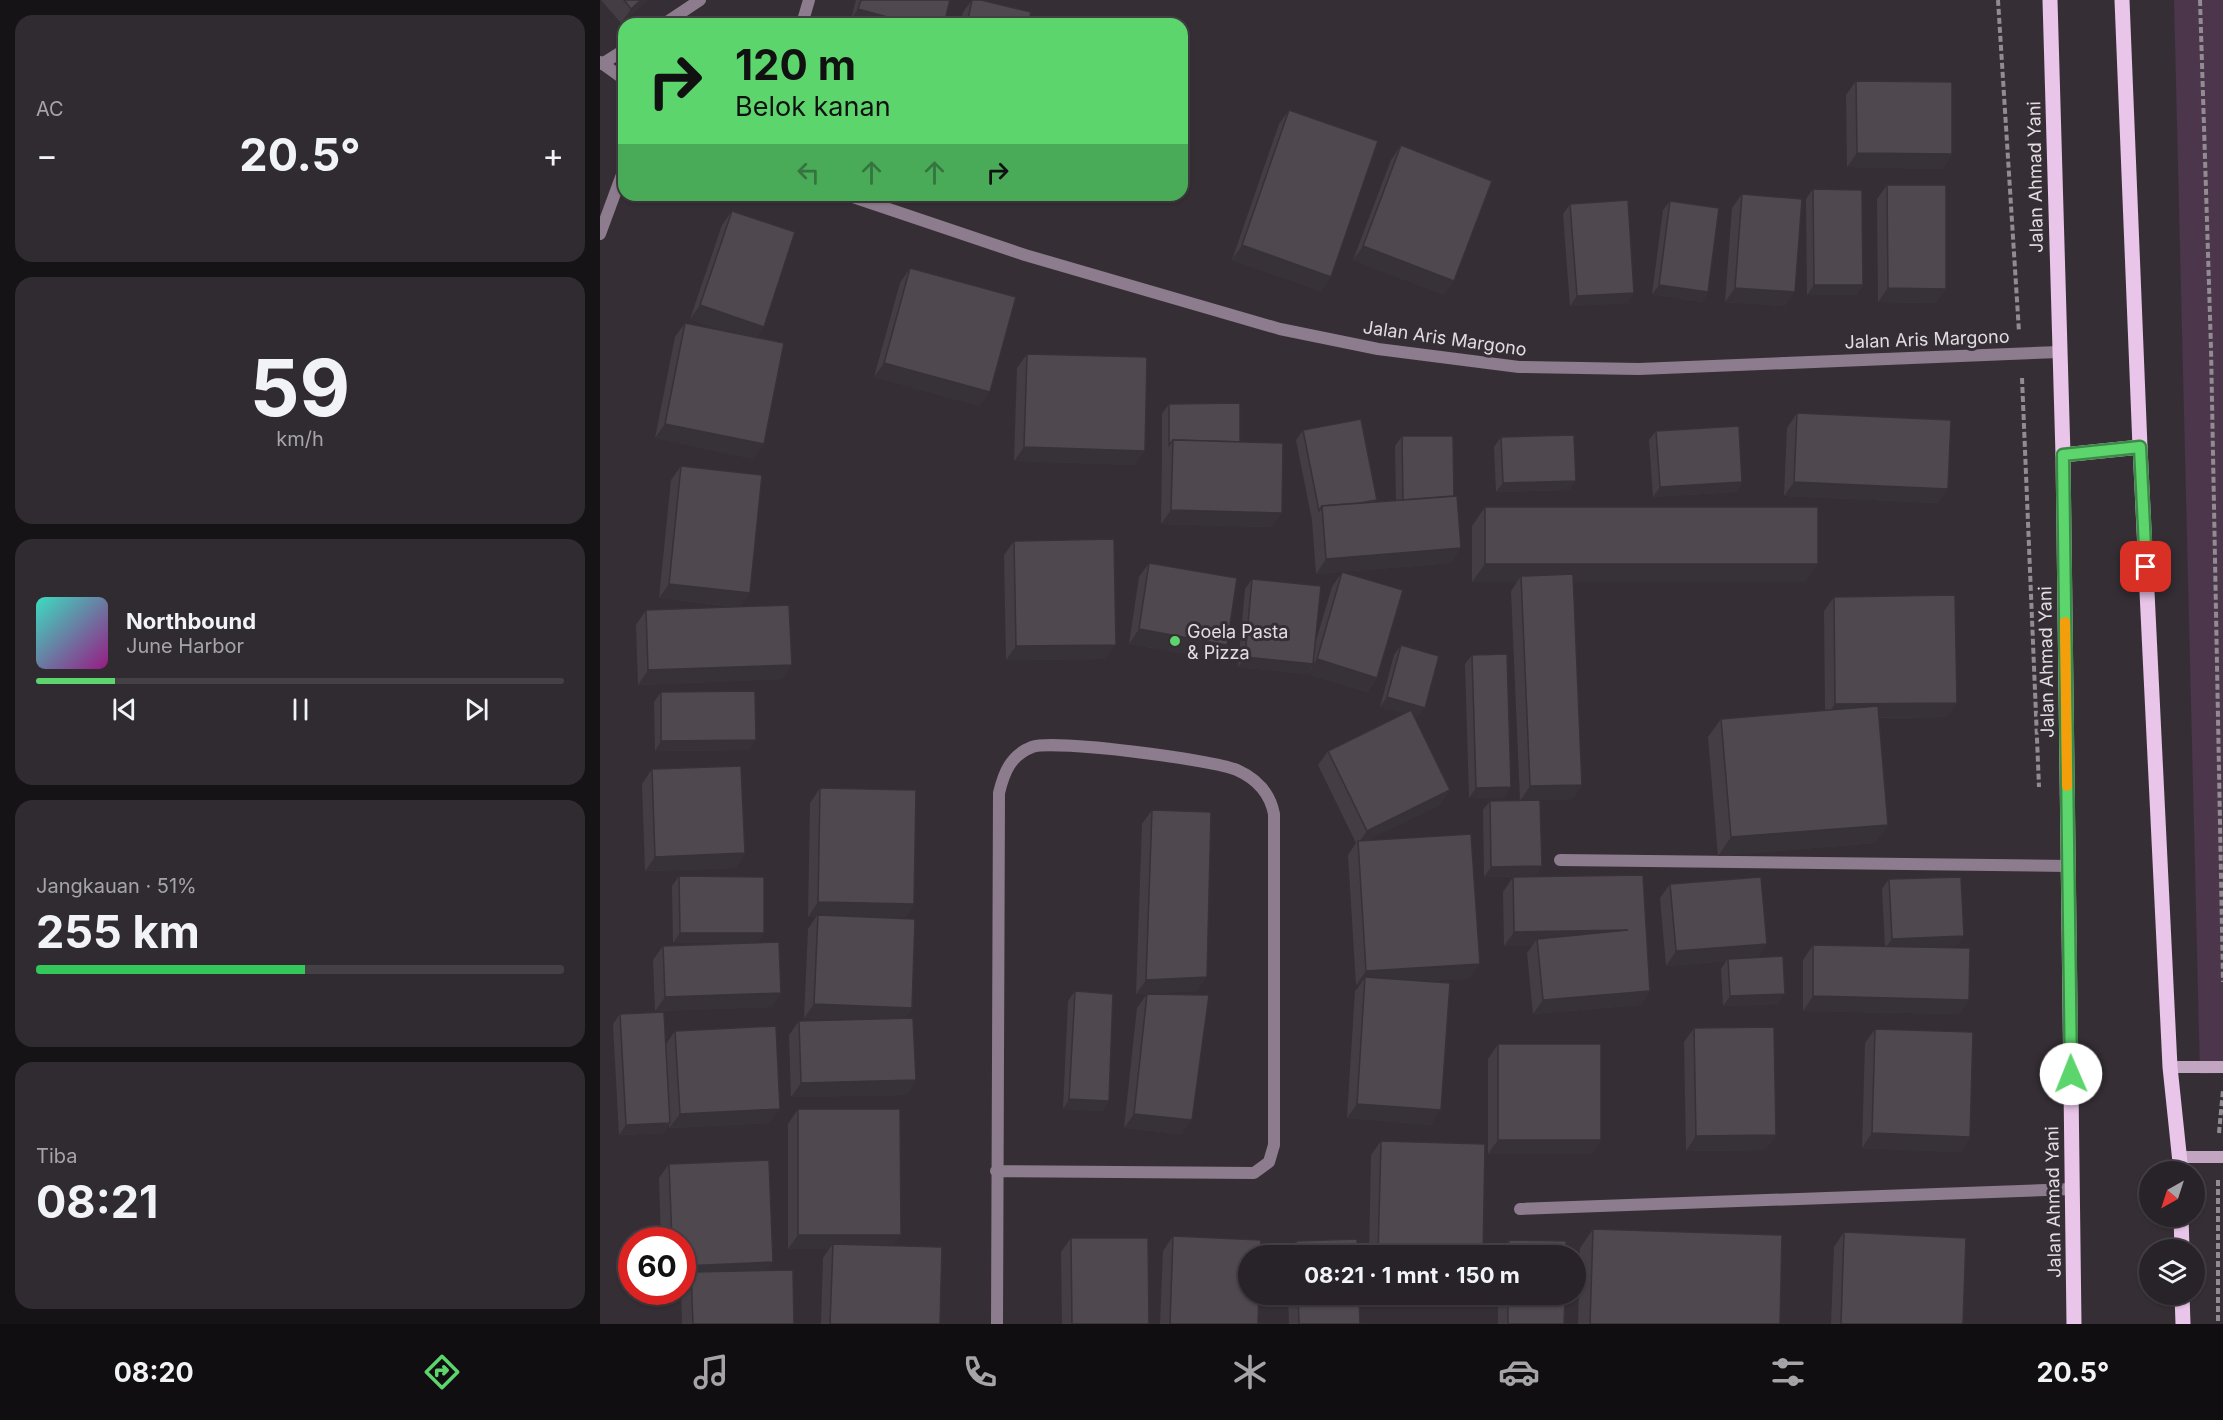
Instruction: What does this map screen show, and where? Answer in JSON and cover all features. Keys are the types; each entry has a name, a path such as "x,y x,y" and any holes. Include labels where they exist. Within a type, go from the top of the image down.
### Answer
{"main road":[{"name":"Jalan Ahmad Yani","path":"2050,0 2063,455 2074,1324"},
{"path":"2122,0 2140,447 2170,1067 2181,1161"},
{"path":"2063,455 2140,447"},
{"path":"2182,1305 2183,1324"}],"street":[{"path":"673,18 700,0"},
{"path":"804,18 809,0"},
{"path":"618,53 601,63 618,76"},
{"path":"600,234 618,185"},
{"name":"Jalan Aris Margono","path":"865,201 1025,255 1280,329 1378,349 1519,368 1639,369 2059,352"},
{"path":"996,1171 1254,1173 1269,1162 1274,1145 1274,814 1266,791 1251,777 1217,763 1062,744 1034,746 1019,754 1004,772 999,793 996,1171 997,1324"},
{"path":"1560,860 2068,866"},
{"path":"2170,1067 2223,1067"},
{"path":"2198,1161 2220,1157"},
{"path":"1520,1209 2073,1189"}],"path":[{"path":"1998,0 2021,354 2039,794"},
{"path":"2200,0 2211,348 2223,982"},
{"path":"2218,1324 2223,1086"}],"shaded area":[{"path":"2174,0 2223,0 2223,1073 2200,1074"}],"building":[{"path":"624,0 641,0 631,9"},
{"path":"861,0 950,0 946,18 891,18 858,9"},
{"path":"972,0 1031,12 1030,18 968,18"},
{"path":"1856,81 1952,82 1952,154 1857,153"},
{"path":"1289,110 1378,141 1331,277 1242,245"},
{"path":"1401,145 1492,181 1454,281 1363,246"},
{"path":"1887,185 1946,185 1946,289 1888,288"},
{"path":"1813,189 1862,190 1863,285 1814,285"},
{"path":"1742,194 1802,199 1795,292 1735,288"},
{"path":"1628,200 1634,293 1577,296 1570,204"},
{"path":"1670,201 1719,208 1708,292 1659,285"},
{"path":"732,211 795,232 764,327 700,305"},
{"path":"910,268 1016,297 990,392 884,363"},
{"path":"685,323 784,343 764,444 665,424"},
{"path":"1027,354 1147,357 1145,451 1024,447"},
{"path":"1240,403 1240,442 1173,440 1169,445 1169,404"},
{"path":"1797,413 1951,420 1948,489 1794,482"},
{"path":"1361,419 1377,500 1322,506 1319,511 1303,430"},
{"path":"1739,426 1742,482 1660,487 1656,431"},
{"path":"1574,435 1576,481 1503,483 1501,437"},
{"path":"1402,436 1453,436 1454,496 1403,500"},
{"path":"1173,440 1283,443 1282,513 1171,510"},
{"path":"681,466 762,475 750,593 669,584"},
{"path":"1457,496 1461,548 1326,559 1322,506"},
{"path":"1485,507 1818,507 1818,564 1485,564"},
{"path":"1114,539 1116,645 1016,646 1014,541"},
{"path":"1149,563 1237,578 1227,645 1139,629"},
{"path":"1342,572 1403,590 1377,678 1317,659"},
{"path":"1573,574 1582,785 1530,786 1521,576"},
{"path":"1252,579 1321,586 1313,664 1245,657"},
{"path":"1955,595 1957,703 1835,704 1834,597"},
{"path":"789,605 792,665 648,670 646,610"},
{"path":"1401,645 1439,656 1425,708 1387,697"},
{"path":"1507,654 1511,787 1476,788 1472,655"},
{"path":"755,691 756,740 661,741 661,692"},
{"path":"1878,706 1888,825 1731,837 1721,719"},
{"path":"1411,710 1450,790 1367,831 1328,751"},
{"path":"741,766 745,853 655,857 652,769"},
{"path":"820,788 916,790 914,904 818,902"},
{"path":"1540,800 1542,866 1491,867 1490,801"},
{"path":"1152,810 1211,812 1207,977 1146,980"},
{"path":"1471,834 1480,964 1366,971 1358,841"},
{"path":"1643,875 1650,991 1543,1000 1537,939 1628,930 1514,932 1513,877"},
{"path":"679,876 764,877 764,933 680,933"},
{"path":"1761,877 1767,944 1676,951 1670,884"},
{"path":"1961,877 1964,936 1892,939 1889,879"},
{"path":"818,915 915,919 912,1008 814,1004"},
{"path":"779,942 781,993 665,997 663,946"},
{"path":"1813,945 1970,948 1969,1000 1813,996"},
{"path":"1783,956 1785,994 1730,996 1728,959"},
{"path":"1365,977 1450,983 1441,1110 1357,1104"},
{"path":"1075,991 1113,994 1109,1101 1069,1099"},
{"path":"1147,994 1209,995 1192,1120 1134,1114"},
{"path":"664,1012 670,1123 626,1125 620,1014"},
{"path":"913,1018 916,1080 801,1083 799,1021"},
{"path":"776,1026 780,1109 680,1114 675,1031"},
{"path":"1774,1027 1776,1135 1696,1136 1694,1028"},
{"path":"1875,1029 1973,1032 1970,1137 1872,1133"},
{"path":"1498,1044 1601,1044 1601,1140 1498,1140"},
{"path":"798,1109 900,1109 901,1235 798,1235"},
{"path":"1381,1141 1485,1144 1483,1245 1378,1245"},
{"path":"769,1160 773,1262 696,1265 696,1227 671,1227 669,1164"},
{"path":"1593,1229 1782,1235 1780,1324 1590,1324"},
{"path":"1844,1232 1966,1238 1963,1324 1841,1324"},
{"path":"1173,1236 1261,1240 1261,1245 1238,1245 1238,1305 1259,1305 1258,1324 1170,1324"},
{"path":"1071,1238 1148,1238 1149,1324 1072,1324"},
{"path":"1357,1239 1357,1245 1296,1245 1296,1241"},
{"path":"1509,1240 1566,1241 1566,1245 1509,1245"},
{"path":"833,1244 942,1247 940,1324 830,1324"},
{"path":"793,1270 794,1324 693,1324 692,1305 696,1305 696,1272"},
{"path":"1298,1305 1359,1305 1360,1324 1299,1324"},
{"path":"1508,1305 1565,1305 1564,1324 1508,1324"}],"slow traffic":[{"path":"2065,622 2067,786"}],"place":[{"name":"Goela Pasta & Pizza","path":"1175,641"}],"route":[{"path":"2071,1074 2063,455 2140,447 2146,567"}]}
